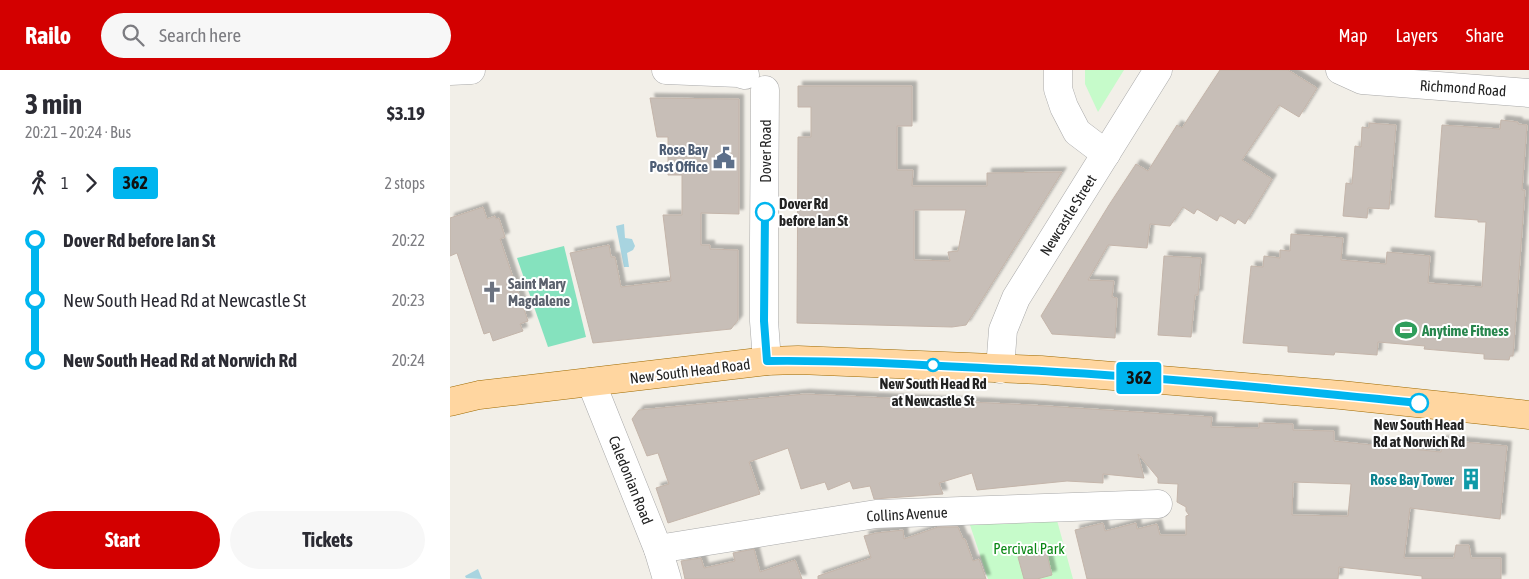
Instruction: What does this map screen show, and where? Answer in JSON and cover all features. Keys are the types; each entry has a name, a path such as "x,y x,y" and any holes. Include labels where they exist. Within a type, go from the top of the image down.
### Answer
{"main road":[{"name":"New South Head Road","path":"450,402 488,394 767,361 1041,370 1204,383 1529,415"}],"street":[{"path":"450,71 471,70"},
{"path":"666,70 738,73 758,76"},
{"path":"1058,70 1058,89 1077,132 1106,154"},
{"name":"Newcastle Street","path":"1000,369 1003,330 1016,298 1158,70"},
{"name":"Richmond Road","path":"1340,70 1362,80 1529,93"},
{"name":"Dover Road","path":"758,76 767,361"},
{"name":"Caledonian Road","path":"591,382 658,549 667,579"},
{"name":"Collins Avenue","path":"658,549 876,514 1158,504"}],"green space":[{"path":"1085,70 1124,70 1098,112 1085,84"},
{"path":"564,246 586,337 548,347 517,258"},
{"name":"Percival Park","path":"1055,513 1073,579 988,579 969,522"}],"water":[{"path":"624,224 625,238 632,239 635,246 633,250 627,253 629,267 624,267 616,226"},
{"path":"478,569 482,579 466,578 465,576"}],"building":[{"path":"1220,70 1288,70 1317,88 1299,117 1279,105 1242,160 1272,179 1245,224 1238,219 1235,224 1220,215 1217,221 1197,209 1194,214 1183,207 1170,226 1150,224 1147,248 1108,245 1088,280 1114,281 1112,297 1117,298 1115,338 1052,334 1041,316 1109,205 1136,164 1148,171 1177,125 1182,128"},
{"path":"798,86 912,86 912,126 897,126 897,170 913,170 912,186 987,186 987,173 1062,172 966,325 952,327 797,323 798,137 811,137 811,107 798,107","holes":["914,210 966,210 958,251 948,252 950,261 914,260"]},
{"path":"650,98 739,99 739,214 701,213 701,245 710,245 710,249 738,250 738,320 731,329 593,343 570,253 609,245 611,257 615,257 621,287 671,281 663,215 682,215 682,175 668,175 668,137 657,137"},
{"path":"1501,120 1527,125 1522,190 1525,190 1513,356 1510,356 1509,360 1484,359 1484,354 1424,349 1425,346 1378,342 1377,355 1335,352 1334,355 1288,352 1288,346 1243,343 1251,266 1263,267 1264,256 1280,258 1280,250 1290,251 1291,234 1343,238 1341,260 1386,264 1387,252 1430,256 1428,283 1482,287 1486,222 1435,217 1442,125 1500,129"},
{"path":"1369,123 1396,125 1389,209 1368,208 1367,218 1343,216 1346,183 1352,184 1355,146 1361,147 1362,127 1369,128"},
{"path":"483,207 487,219 495,216 496,219 499,218 505,237 500,239 528,321 520,324 523,331 493,341 490,332 484,334 457,253 450,256 450,218"},
{"path":"1164,256 1201,258 1198,295 1195,295 1191,337 1158,335"},
{"path":"805,394 1031,405 1212,417 1211,427 1259,428 1259,423 1293,424 1293,430 1334,431 1334,441 1441,452 1442,440 1507,446 1500,519 1410,508 1404,558 1454,558 1456,545 1469,545 1471,558 1501,558 1501,579 1422,579 1422,576 1339,567 1338,579 1087,579 1075,530 1103,523 1105,531 1136,523 1137,529 1157,524 1160,535 1186,535 1186,516 1189,515 1186,507 1177,502 1178,484 1158,483 1158,478 1138,454 1144,478 1103,474 1103,483 1067,481 977,490 972,473 939,483 943,494 874,499 870,486 853,489 850,481 828,490 825,482 801,489 788,448 749,462 760,494 668,523 656,488 669,484 658,453 647,456 632,419 639,410","holes":["1293,482 1351,484 1348,516 1292,515"]},
{"path":"938,527 958,527 963,539 965,539 973,561 979,559 986,579 818,579 818,576 871,558 864,536 903,530 904,539"},
{"path":"754,549 760,572 795,560 802,579 685,579 681,561 701,558 704,568 735,561 733,553"},
{"path":"1046,550 1052,575 1037,579 1024,579 1018,557"}],"bus line":[{"name":"362","path":"765,212 764,321 767,361 798,360 1041,370 1419,403"}],"place":[{"name":"Rose Bay Post Office","path":"724,158"},
{"name":"Dover Rd before Ian St","path":"765,212"},
{"name":"Saint Mary Magdalene","path":"492,292"},
{"name":"Anytime Fitness","path":"1406,330"},
{"name":"New South Head Rd at Newcastle St","path":"933,365"},
{"name":"New South Head Rd at Norwich Rd","path":"1419,403"},
{"name":"Rose Bay Tower","path":"1471,479"}]}
